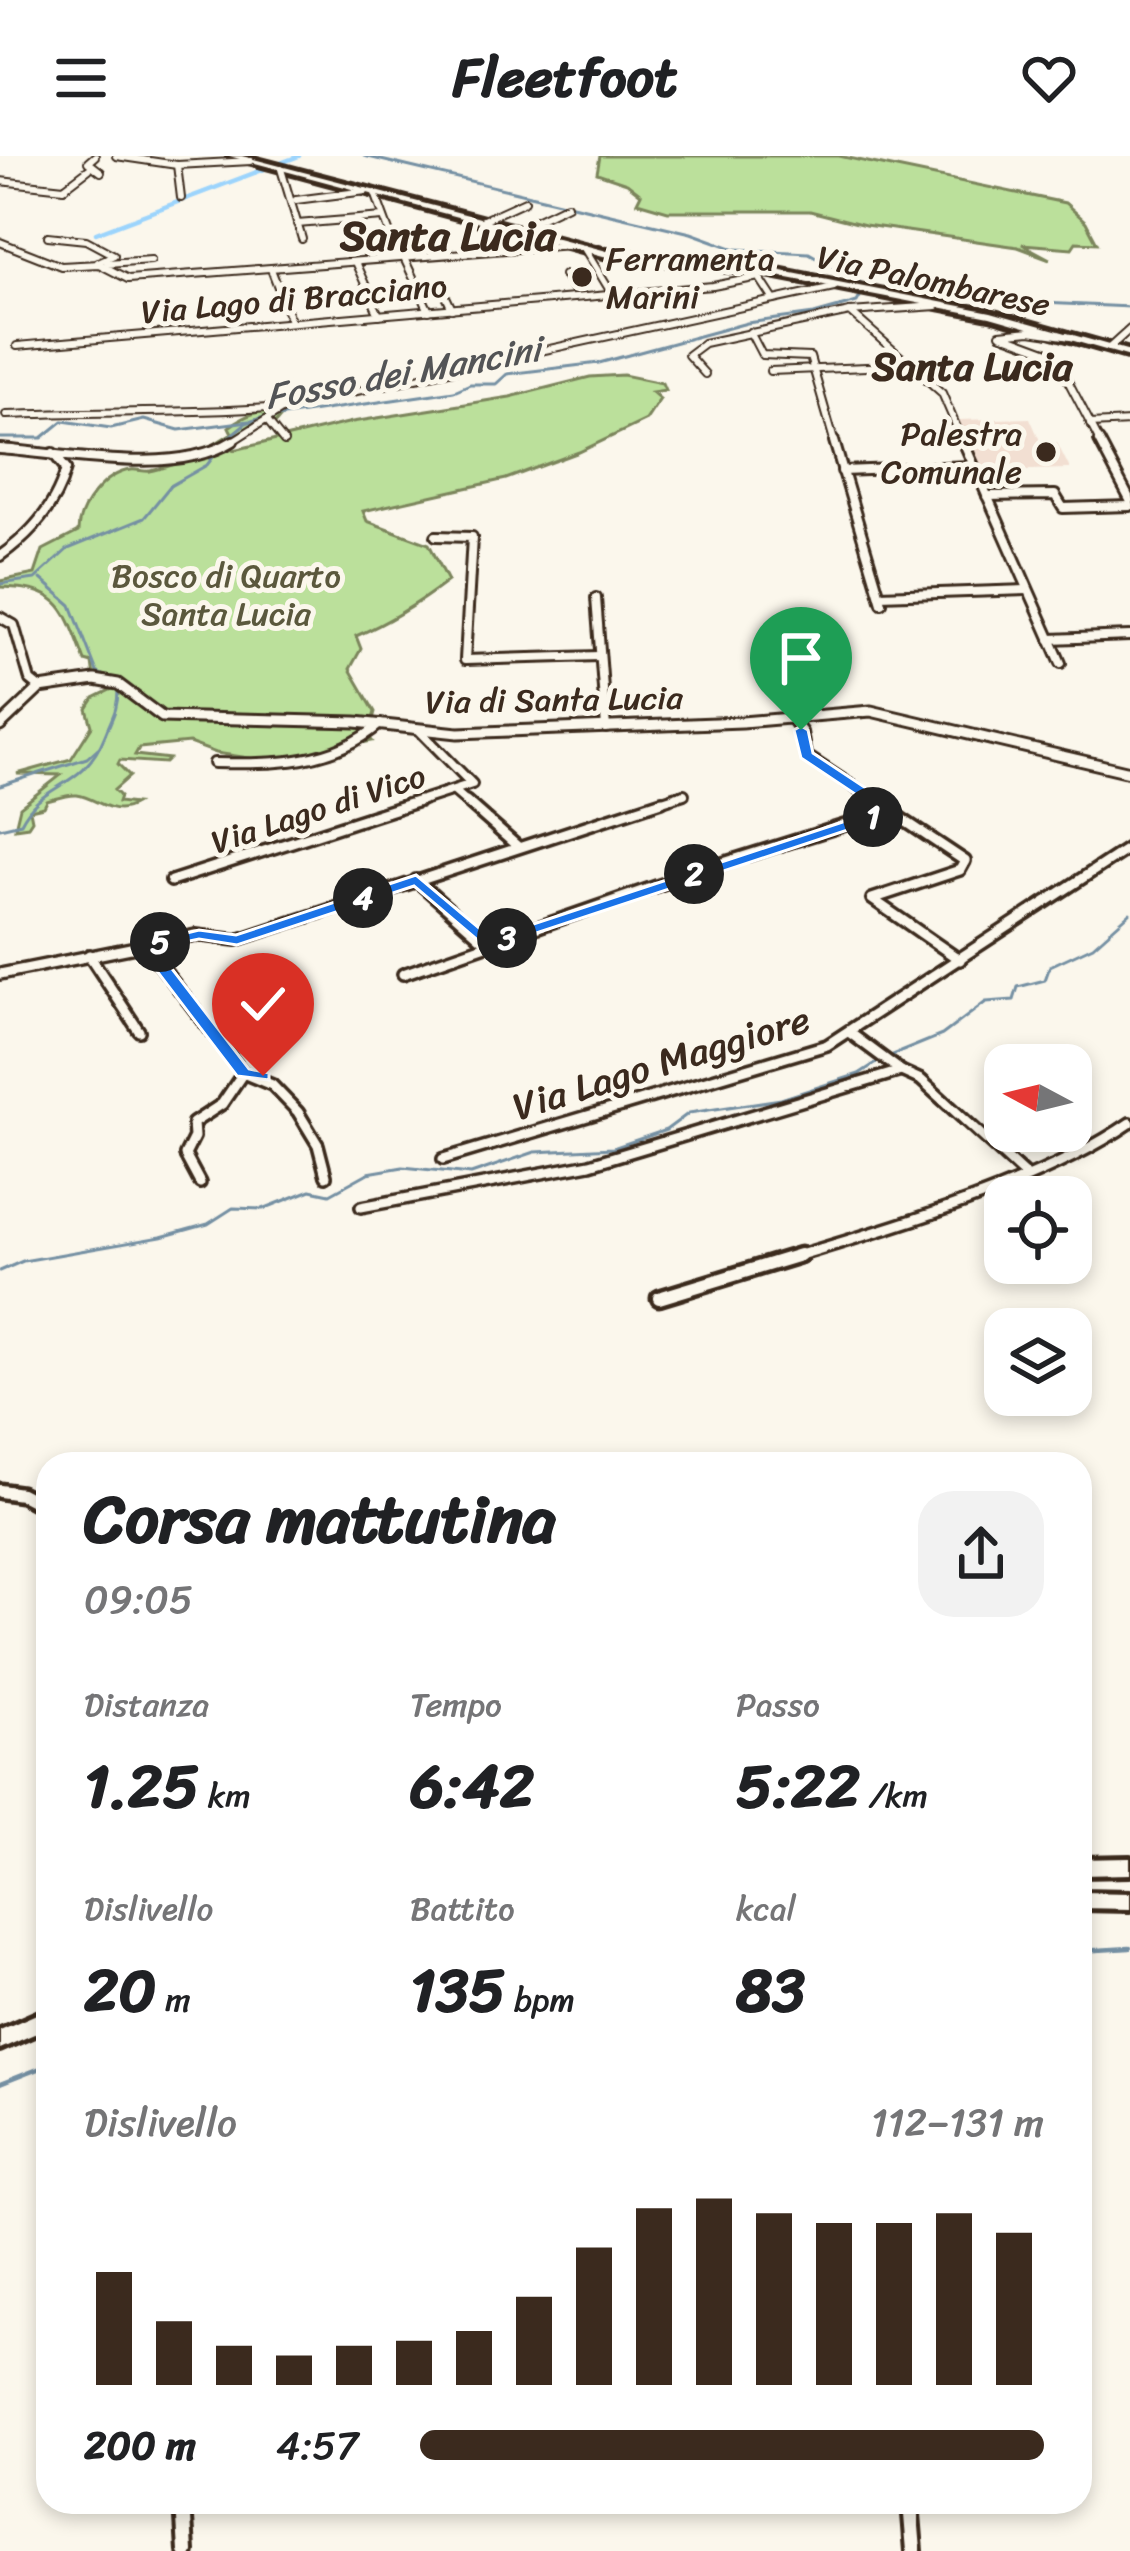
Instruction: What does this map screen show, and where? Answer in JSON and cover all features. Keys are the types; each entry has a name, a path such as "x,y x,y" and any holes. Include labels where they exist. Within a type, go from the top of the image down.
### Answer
{"main road":[{"name":"Via Palombarese","path":"233,156 584,250 767,271 917,306 938,306 1130,354"},
{"path":"1092,1867 1130,1866"},
{"path":"1092,1900 1130,1901"},
{"path":"0,2040 36,2024"}],"street":[{"path":"95,156 88,163 101,172"},
{"path":"116,156 177,165 251,161"},
{"path":"177,165 182,198"},
{"path":"274,167 302,239"},
{"path":"0,181 64,188 88,169"},
{"path":"296,200 371,192 429,311"},
{"path":"481,221 525,201"},
{"path":"515,230 567,205"},
{"path":"297,224 383,217"},
{"path":"48,236 85,239 114,255 99,263"},
{"path":"0,242 62,266 152,260"},
{"path":"99,263 131,279 570,245"},
{"path":"548,250 584,250 612,294"},
{"path":"355,262 379,315"},
{"path":"271,269 291,322"},
{"path":"564,275 573,290"},
{"name":"Via Lago di Bracciano","path":"17,346 761,277 774,300"},
{"path":"441,286 452,309"},
{"path":"6,415 132,410 216,414 288,406 834,287"},
{"path":"705,374 688,356 692,348 850,312 917,306"},
{"path":"850,312 943,390 1061,663"},
{"path":"1109,348 1130,329"},
{"path":"987,496 1055,495 1063,508 1130,503 1053,353 1000,334 1030,331 1071,338"},
{"path":"750,332 761,355 808,355 881,599 1027,590"},
{"path":"770,371 914,365"},
{"path":"0,448 161,460 218,450 288,406"},
{"path":"273,419 284,442"},
{"path":"1090,424 1130,422"},
{"path":"0,556 35,527 65,477 63,462 52,453"},
{"path":"842,471 972,466"},
{"path":"436,536 472,538 465,660 599,656"},
{"path":"596,598 605,728"},
{"path":"0,617 14,626 30,680 40,688 0,726"},
{"path":"1050,639 1130,636"},
{"name":"Via di Santa Lucia","path":"40,688 112,681 162,717 380,724 465,734 881,712 1130,772"},
{"path":"791,718 802,732 806,755 966,865 872,899 960,960"},
{"path":"214,764 302,759 361,740 380,724"},
{"name":"Via Lago di Vico","path":"171,881 454,791 473,780 418,729"},
{"path":"454,791 517,846"},
{"path":"0,974 196,935 241,939 684,794"},
{"path":"403,974 890,811"},
{"name":"Via Lago Maggiore","path":"443,1159 808,1052 850,1033 1130,847"},
{"path":"416,880 488,944"},
{"path":"146,945 243,1073 266,1078 292,1110 322,1153 326,1176"},
{"path":"88,955 139,1030"},
{"path":"850,1033 921,1080 1025,1175"},
{"path":"361,1208 590,1164 901,1071"},
{"path":"200,1183 184,1157 184,1148 194,1138 193,1123 219,1106 243,1073"},
{"path":"659,1298 894,1228 1095,1148 1130,1124"},
{"path":"0,1490 36,1501"},
{"path":"184,2514 186,2551"},
{"path":"911,2514 914,2551"}],"shaded area":[{"path":"1030,418 1041,443 1057,443 1070,469 980,471 958,420"}],"green space":[{"path":"600,156 839,156 1065,203 1086,222 1097,243 1076,242 1072,248 1022,244 1050,259 1018,247 865,225 810,211 668,211 637,202 641,194 627,183 597,173"},
{"name":"Bosco di Quarto Santa Lucia","path":"623,375 662,383 665,390 652,392 660,399 646,420 506,479 363,511 367,521 429,544 448,581 356,636 361,649 350,669 375,712 368,736 372,741 269,761 216,753 189,743 139,748 135,755 169,759 165,763 120,760 118,764 130,776 114,790 120,796 118,802 135,804 119,809 66,796 30,810 28,826 15,828 20,807 61,775 17,774 71,759 92,726 87,709 94,698 122,684 94,678 92,663 85,661 66,615 49,597 0,587 0,581 35,574 43,550 78,532 88,502 112,477 206,457 210,453 200,453 232,433 229,427 264,411 285,412 274,425 259,419 257,427 232,436 229,445 234,450 352,422 510,397 590,377"}],"waterway":[{"path":"96,233 299,156"},
{"path":"364,156 691,233 735,249 809,253 872,289"},
{"path":"882,290 958,291 998,301 1130,307"},
{"name":"Fosso dei Mancini","path":"277,417 454,391 470,384 496,384 507,374 599,363 747,323 814,314 857,302 861,295"},
{"name":"Fosso dei Mancini","path":"225,440 246,423 267,416"},
{"path":"0,438 42,438 63,421 111,428 144,420 179,430 249,421"},
{"name":"Fosso dei Mancini","path":"0,584 35,579 68,549 144,518 170,486 207,465 220,448"},
{"path":"41,579 71,605 97,672 113,681"},
{"path":"0,828 21,823 40,799 86,766 112,718 118,690"},
{"path":"0,786 87,758 98,748"},
{"path":"888,1057 942,1035 986,1002 1014,1000 1018,987 1045,980 1050,966 1093,946 1130,913"},
{"path":"0,1271 23,1261 161,1237 208,1224 233,1208 263,1209 311,1190 330,1194 368,1173 403,1167 471,1174 535,1152 613,1148 666,1130 689,1113 781,1099 859,1074 879,1061"},
{"path":"1092,1950 1130,1948"},
{"path":"0,2084 36,2070"}],"place":[{"name":"Ferramenta Marini","path":"582,277"},
{"name":"Palestra Comunale","path":"1046,452"}],"district":[{"name":"Santa Lucia","path":"448,235"},
{"name":"Santa Lucia","path":"972,366"}],"route":[{"path":"263,1076 243,1073 146,945 199,934 237,940 416,880 488,944 890,811 806,755 801,730"}]}
